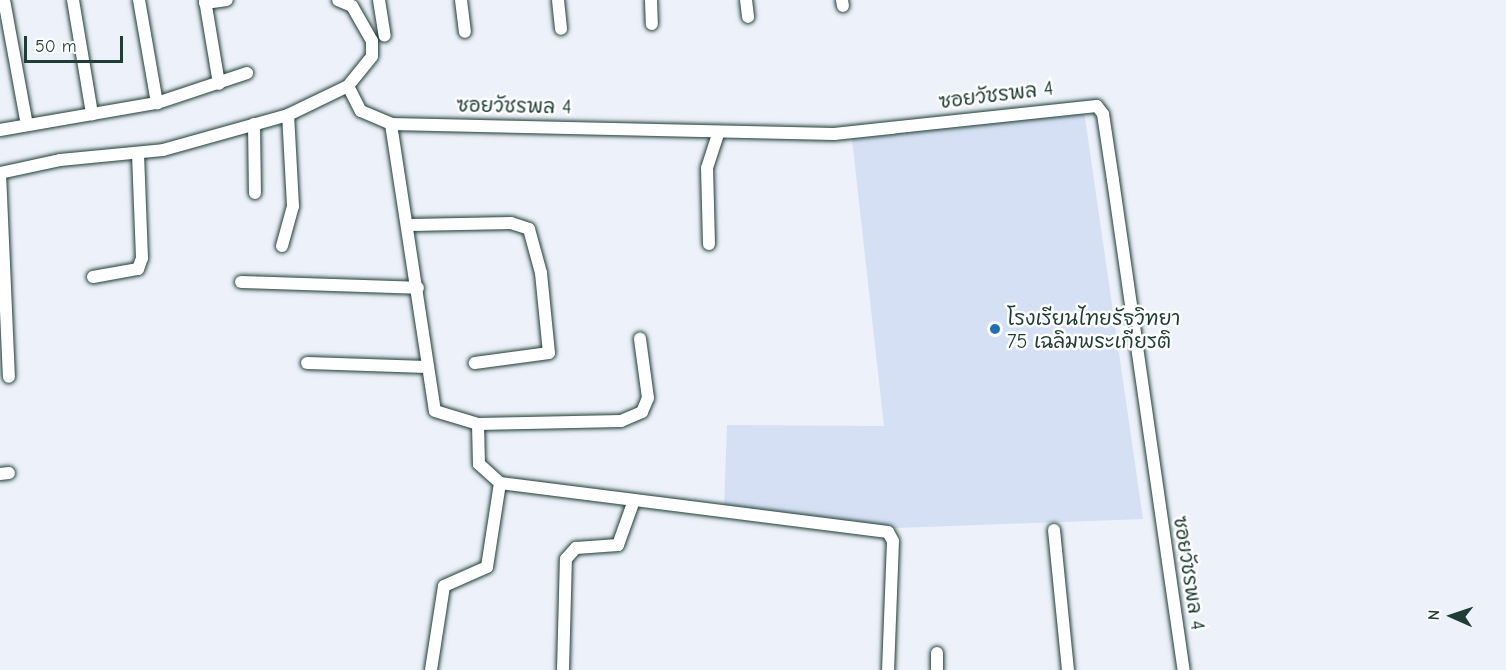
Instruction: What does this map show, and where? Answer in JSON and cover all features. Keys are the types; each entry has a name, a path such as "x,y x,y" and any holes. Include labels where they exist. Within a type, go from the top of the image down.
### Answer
{"street":[{"path":"4,0 27,125"},
{"path":"73,0 92,114"},
{"path":"139,0 157,102"},
{"path":"219,84 205,2 227,0"},
{"path":"9,377 0,173 138,153 254,124 288,115 348,86 372,56 372,41 352,6 338,0"},
{"path":"379,0 386,36"},
{"path":"461,0 465,32"},
{"path":"558,0 561,29"},
{"path":"651,0 652,24"},
{"path":"746,0 748,17"},
{"path":"0,130 157,102 247,74"},
{"name":"ซอยวัชรพล 4","path":"348,86 361,111 391,124 834,134 1097,106 1103,114 1112,169 1184,670"},
{"path":"282,246 293,206 288,115"},
{"path":"254,124 255,193"},
{"path":"391,124 411,225 435,411 478,424 621,421 642,412 648,398 640,339"},
{"path":"709,244 707,168 719,132"},
{"path":"93,277 138,269 142,258 138,153"},
{"path":"411,225 511,223 529,229 541,273 549,353 475,363"},
{"path":"241,282 418,288"},
{"path":"307,363 428,367"},
{"path":"478,424 479,464 500,483 633,503 888,532 893,541 888,670"},
{"path":"431,670 444,586 487,567 500,483"},
{"path":"562,670 566,559 576,548 618,545 633,503"},
{"path":"1054,530 1068,670"},
{"path":"937,652 937,670"}],"shaded area":[{"name":"โรงเรียนไทยรัฐวิทยา 75 เฉลิมพระเกียรติ","path":"1084,111 1143,519 897,528 724,510 727,425 884,426 852,139"}],"place":[{"name":"โรงเรียนไทยรัฐวิทยา 75 เฉลิมพระเกียรติ","path":"995,329"}]}
